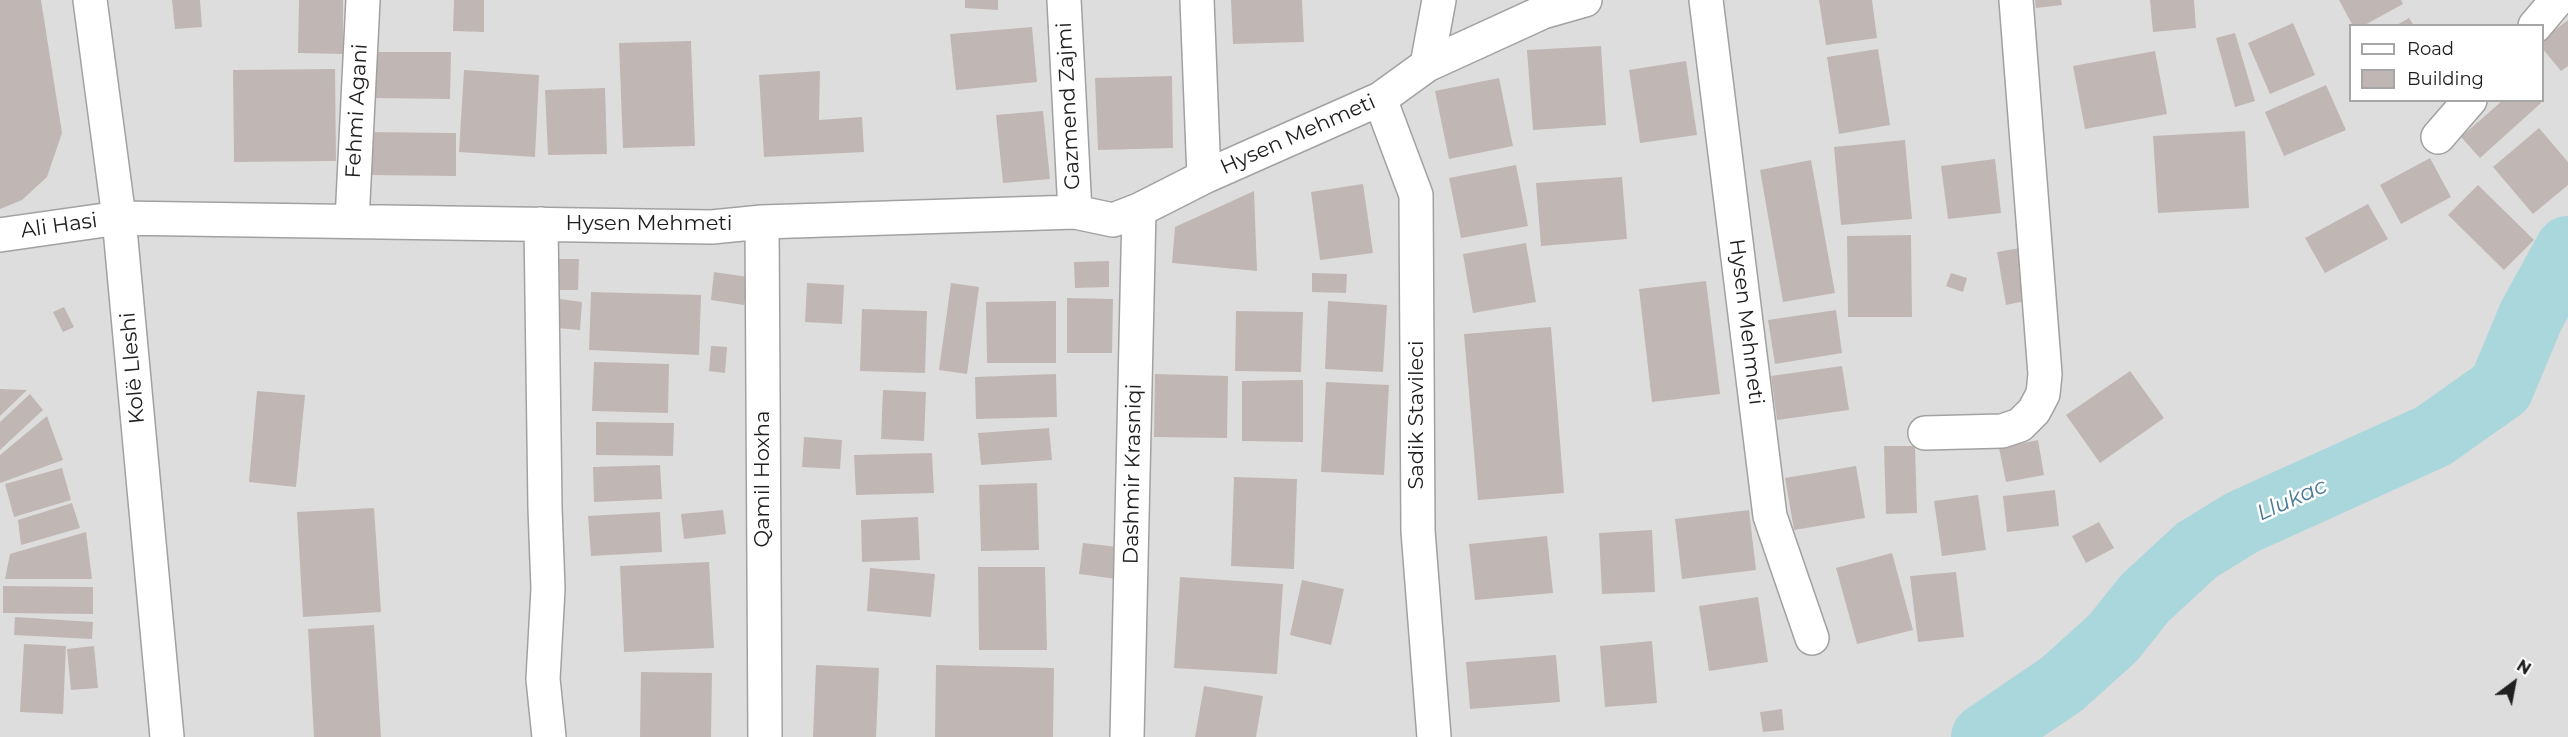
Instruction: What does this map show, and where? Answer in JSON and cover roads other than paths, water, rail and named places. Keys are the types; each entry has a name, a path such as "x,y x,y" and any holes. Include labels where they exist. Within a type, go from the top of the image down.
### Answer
{"street":[{"name":"Kolë Lleshi","path":"90,0 119,218 167,737"},
{"name":"Fehmi Agani","path":"352,221 363,0"},
{"name":"Gazmend Zajmi","path":"1064,0 1075,212"},
{"name":"Hysen Mehmeti","path":"1197,0 1204,177"},
{"path":"1427,65 1439,0"},
{"name":"Hysen Mehmeti","path":"119,218 712,227 762,222 1075,212 1113,220 1380,99 1427,65 1543,12 1585,0"},
{"name":"Hysen Mehmeti","path":"1706,0 1770,516 1812,638"},
{"path":"1925,433 2002,431 2020,425 2034,411 2043,394 2045,374 2016,0"},
{"path":"2537,24 2557,0"},
{"name":"Sadik Stavileci","path":"1380,99 1416,195 1418,531 1434,737"},
{"path":"2438,137 2468,102"},
{"name":"Dashmir Krasniqi","path":"1127,737 1139,210"},
{"name":"Ali Hasi","path":"0,235 119,218"},
{"name":"Qamil Hoxha","path":"762,222 765,737"},
{"path":"541,224 548,589 543,679 549,737"}],"waterway":[{"name":"Llukac","path":"1984,737 2062,684 2113,638 2145,598 2197,550 2243,522 2433,436 2501,388 2531,316 2568,249"}]}
